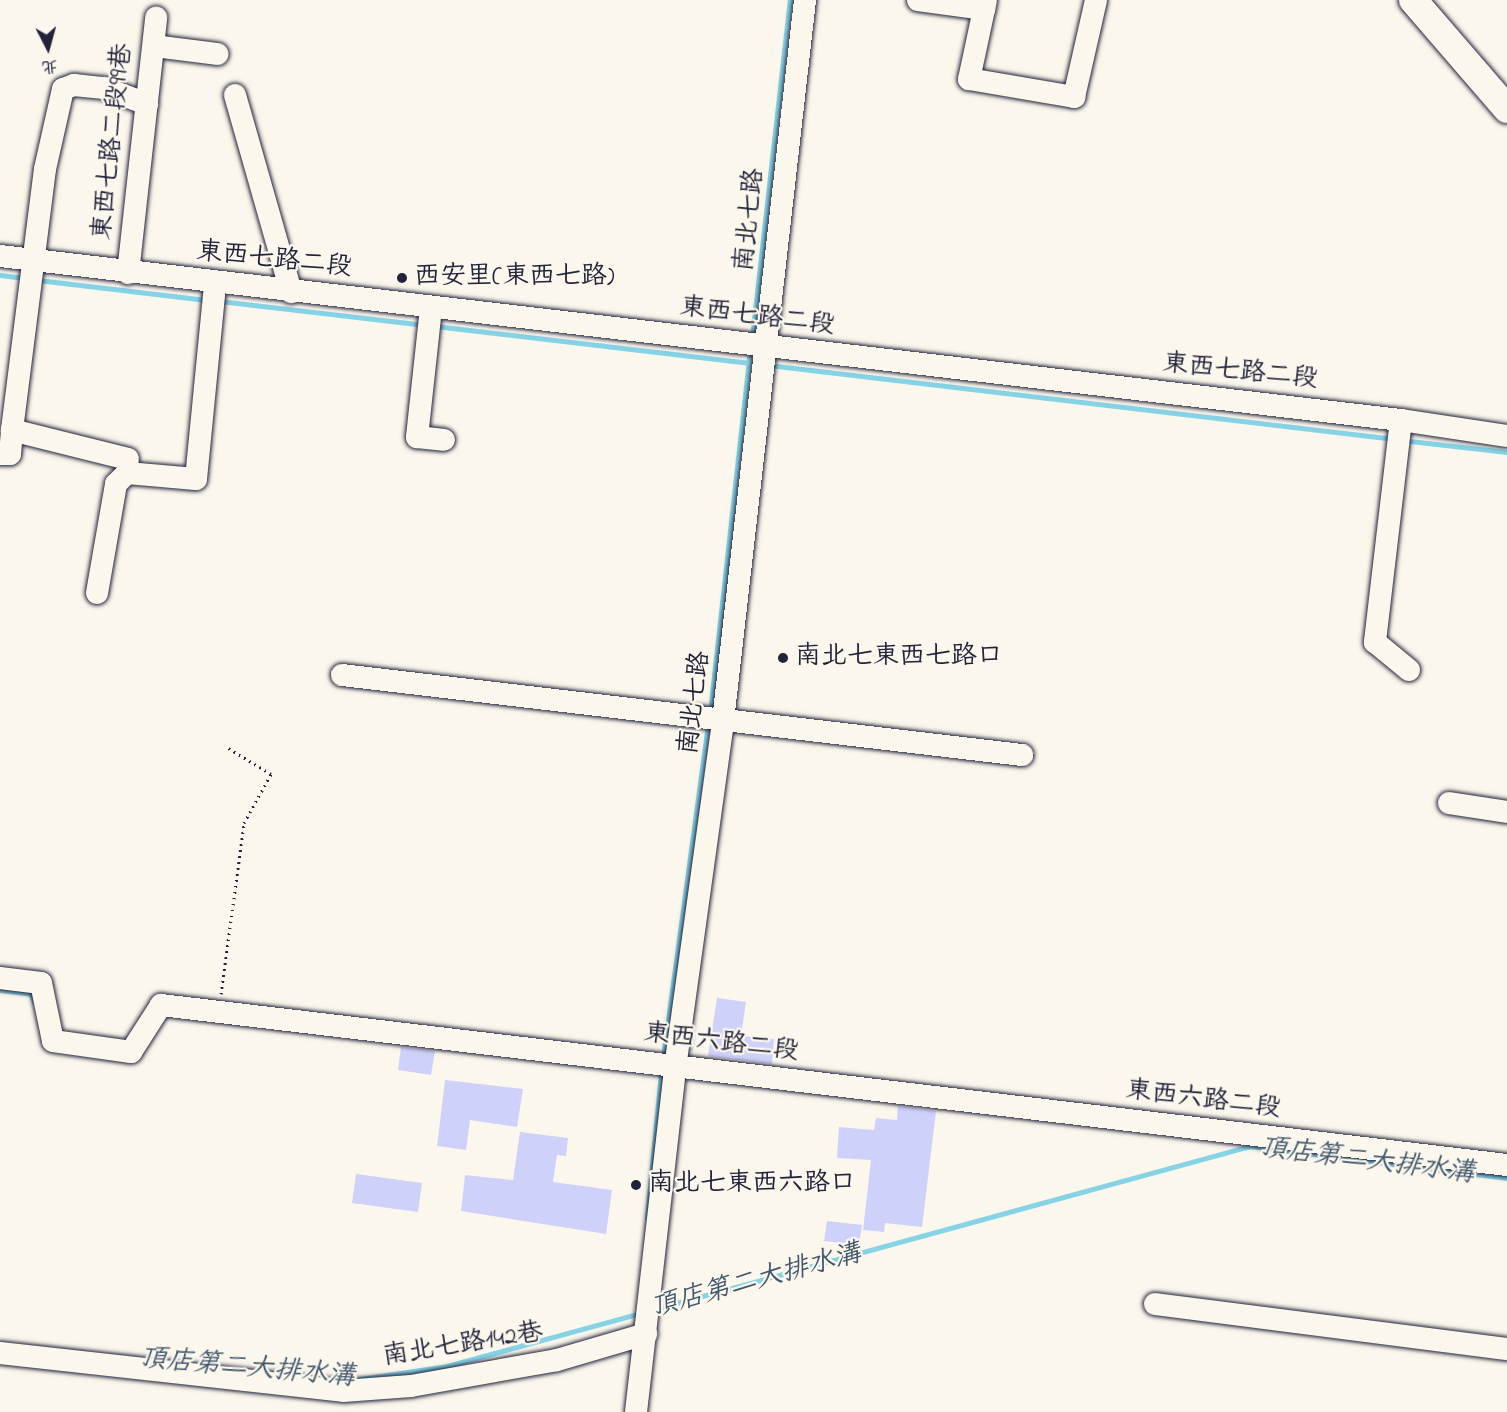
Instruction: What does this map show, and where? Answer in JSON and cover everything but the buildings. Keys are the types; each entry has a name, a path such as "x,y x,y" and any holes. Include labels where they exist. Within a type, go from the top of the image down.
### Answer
{"main road":[{"path":"1413,0 1507,109"}],"street":[{"name":"南北七路","path":"636,1412 675,1068 723,721 805,0"},
{"path":"918,0 985,5 969,78 1074,98 1096,0"},
{"name":"東西七路二段99巷","path":"128,273 156,18"},
{"path":"154,46 218,54"},
{"path":"0,454 10,454 33,260 51,135 63,89 74,85 104,88 147,104"},
{"path":"235,95 291,292"},
{"name":"東西七路二段","path":"0,256 215,284 1401,420 1507,436"},
{"path":"98,593 116,484 127,473 196,479 215,284"},
{"path":"431,308 417,437 444,440"},
{"path":"1401,420 1375,642 1409,670"},
{"path":"12,430 128,459"},
{"path":"342,675 1022,755"},
{"path":"1449,803 1507,812"},
{"name":"東西六路二段","path":"0,978 41,983 53,1041 131,1052 161,1005 675,1068 1507,1165"},
{"path":"1155,1304 1507,1349"},
{"name":"南北七路142巷","path":"0,1353 342,1402 411,1386 557,1360 646,1334"}],"path":[{"path":"219,1011 244,823 271,774 225,746"}],"waterway":[{"path":"752,337 790,0"},
{"path":"0,275 24,278"},
{"path":"38,280 206,300"},
{"path":"220,301 423,325"},
{"path":"435,326 750,363"},
{"path":"710,712 750,351"},
{"path":"777,366 1386,438"},
{"path":"1410,441 1507,452"},
{"path":"663,1057 708,724"},
{"path":"0,990 31,994 34,1001"},
{"path":"647,1218 661,1072"},
{"name":"頂店第二大排水溝","path":"655,1309 1250,1146 1507,1178"},
{"name":"頂店第二大排水溝","path":"360,1379 447,1366 641,1313"}],"place":[{"name":"西安里(東西七路)","path":"402,278"},
{"name":"南北七東西七路口","path":"783,658"},
{"name":"南北七東西六路口","path":"636,1185"}]}
